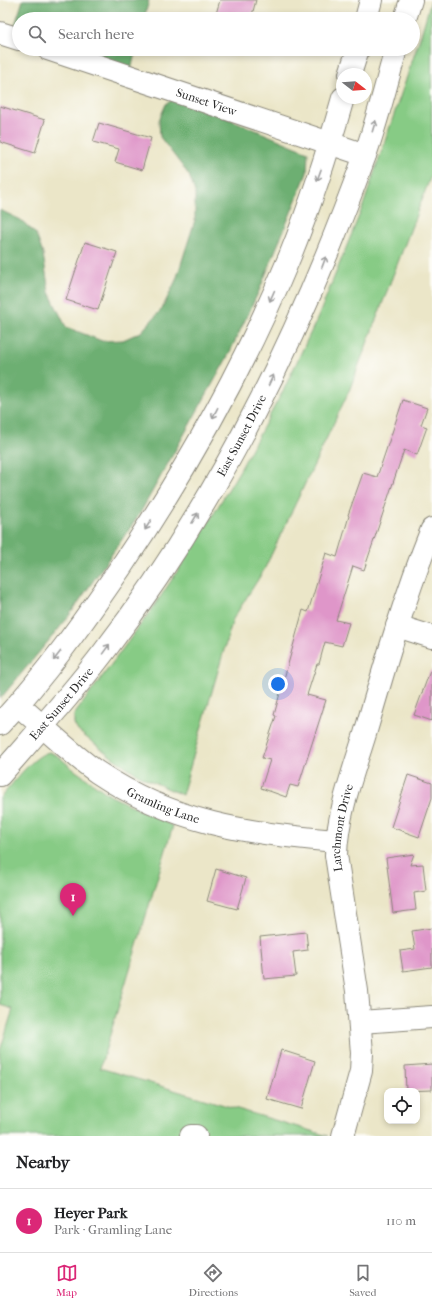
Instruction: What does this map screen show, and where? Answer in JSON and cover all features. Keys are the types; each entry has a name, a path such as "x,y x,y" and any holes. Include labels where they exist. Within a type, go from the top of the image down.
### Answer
{"main road":[{"path":"368,12 371,0"},
{"path":"407,12 411,0"},
{"path":"0,33 12,37"},
{"name":"Sunset View","path":"69,56 365,156"},
{"path":"352,68 356,56"},
{"name":"East Sunset Drive","path":"0,775 104,653 149,590 220,477 263,398 315,284 365,156 394,56"},
{"path":"0,724 18,705 88,616 140,538 200,442 245,354 290,256 330,144 341,104"},
{"name":"Larchmont Drive","path":"343,1136 361,1071 362,1053 357,990 336,855 336,841 348,790 397,626 432,529"},
{"path":"397,626 432,637"},
{"name":"Gramling Lane","path":"18,705 96,771 149,801 179,813 227,828 266,834 336,841"},
{"path":"360,1022 432,1017"},
{"path":"191,1136 196,1136"}],"green space":[{"path":"23,0 149,0 146,12 19,12"},
{"path":"431,0 432,173 349,391 264,570 233,619 182,795 142,777 113,758 78,731 74,724 74,715 155,605 198,540 240,470 284,389 318,317 363,206 414,56 420,56 421,35"},
{"path":"88,56 134,56 131,70"},
{"path":"177,97 308,152 307,173 259,291 227,358 139,515 66,620 0,699 0,210 21,220 36,234 43,254 49,292 66,327 102,341 123,340 141,332 162,309 176,280 195,220 195,192 189,175 160,137 159,120 166,104"},
{"path":"49,752 58,756 73,769 111,796 173,826 100,1068 328,1136 0,1136 0,1051 13,1009 0,1005 0,798 29,765 36,759"}],"building":[{"path":"220,0 256,0 253,12 217,12"},
{"path":"0,106 45,120 35,153 0,142"},
{"path":"99,123 151,138 142,170 115,162 119,149 93,142"},
{"path":"85,242 117,252 98,310 66,300"},
{"path":"403,400 427,408 421,425 427,427 417,455 404,450 364,570 353,566 336,620 349,623 342,646 325,642 319,664 317,664 307,695 326,700 298,787 290,785 286,797 261,788 270,760 262,758 276,716 274,715 303,610 308,612 326,553 337,557 349,516 348,515 363,473 377,477"},
{"path":"430,671 432,671 432,721 414,715"},
{"path":"408,775 432,783 432,798 419,837 391,827"},
{"path":"414,854 410,865 423,864 426,891 414,893 416,910 393,913 386,858"},
{"path":"216,869 246,878 237,909 207,901"},
{"path":"432,928 432,967 403,971 400,951 415,949 412,931"},
{"path":"306,932 308,950 293,952 296,976 264,979 260,937"},
{"path":"281,1050 315,1061 301,1109 267,1099"},
{"path":"432,1064 432,1090 420,1090 420,1088 406,1088 405,1066"}],"place":[{"name":"Heyer Park","path":"73,916"}]}
